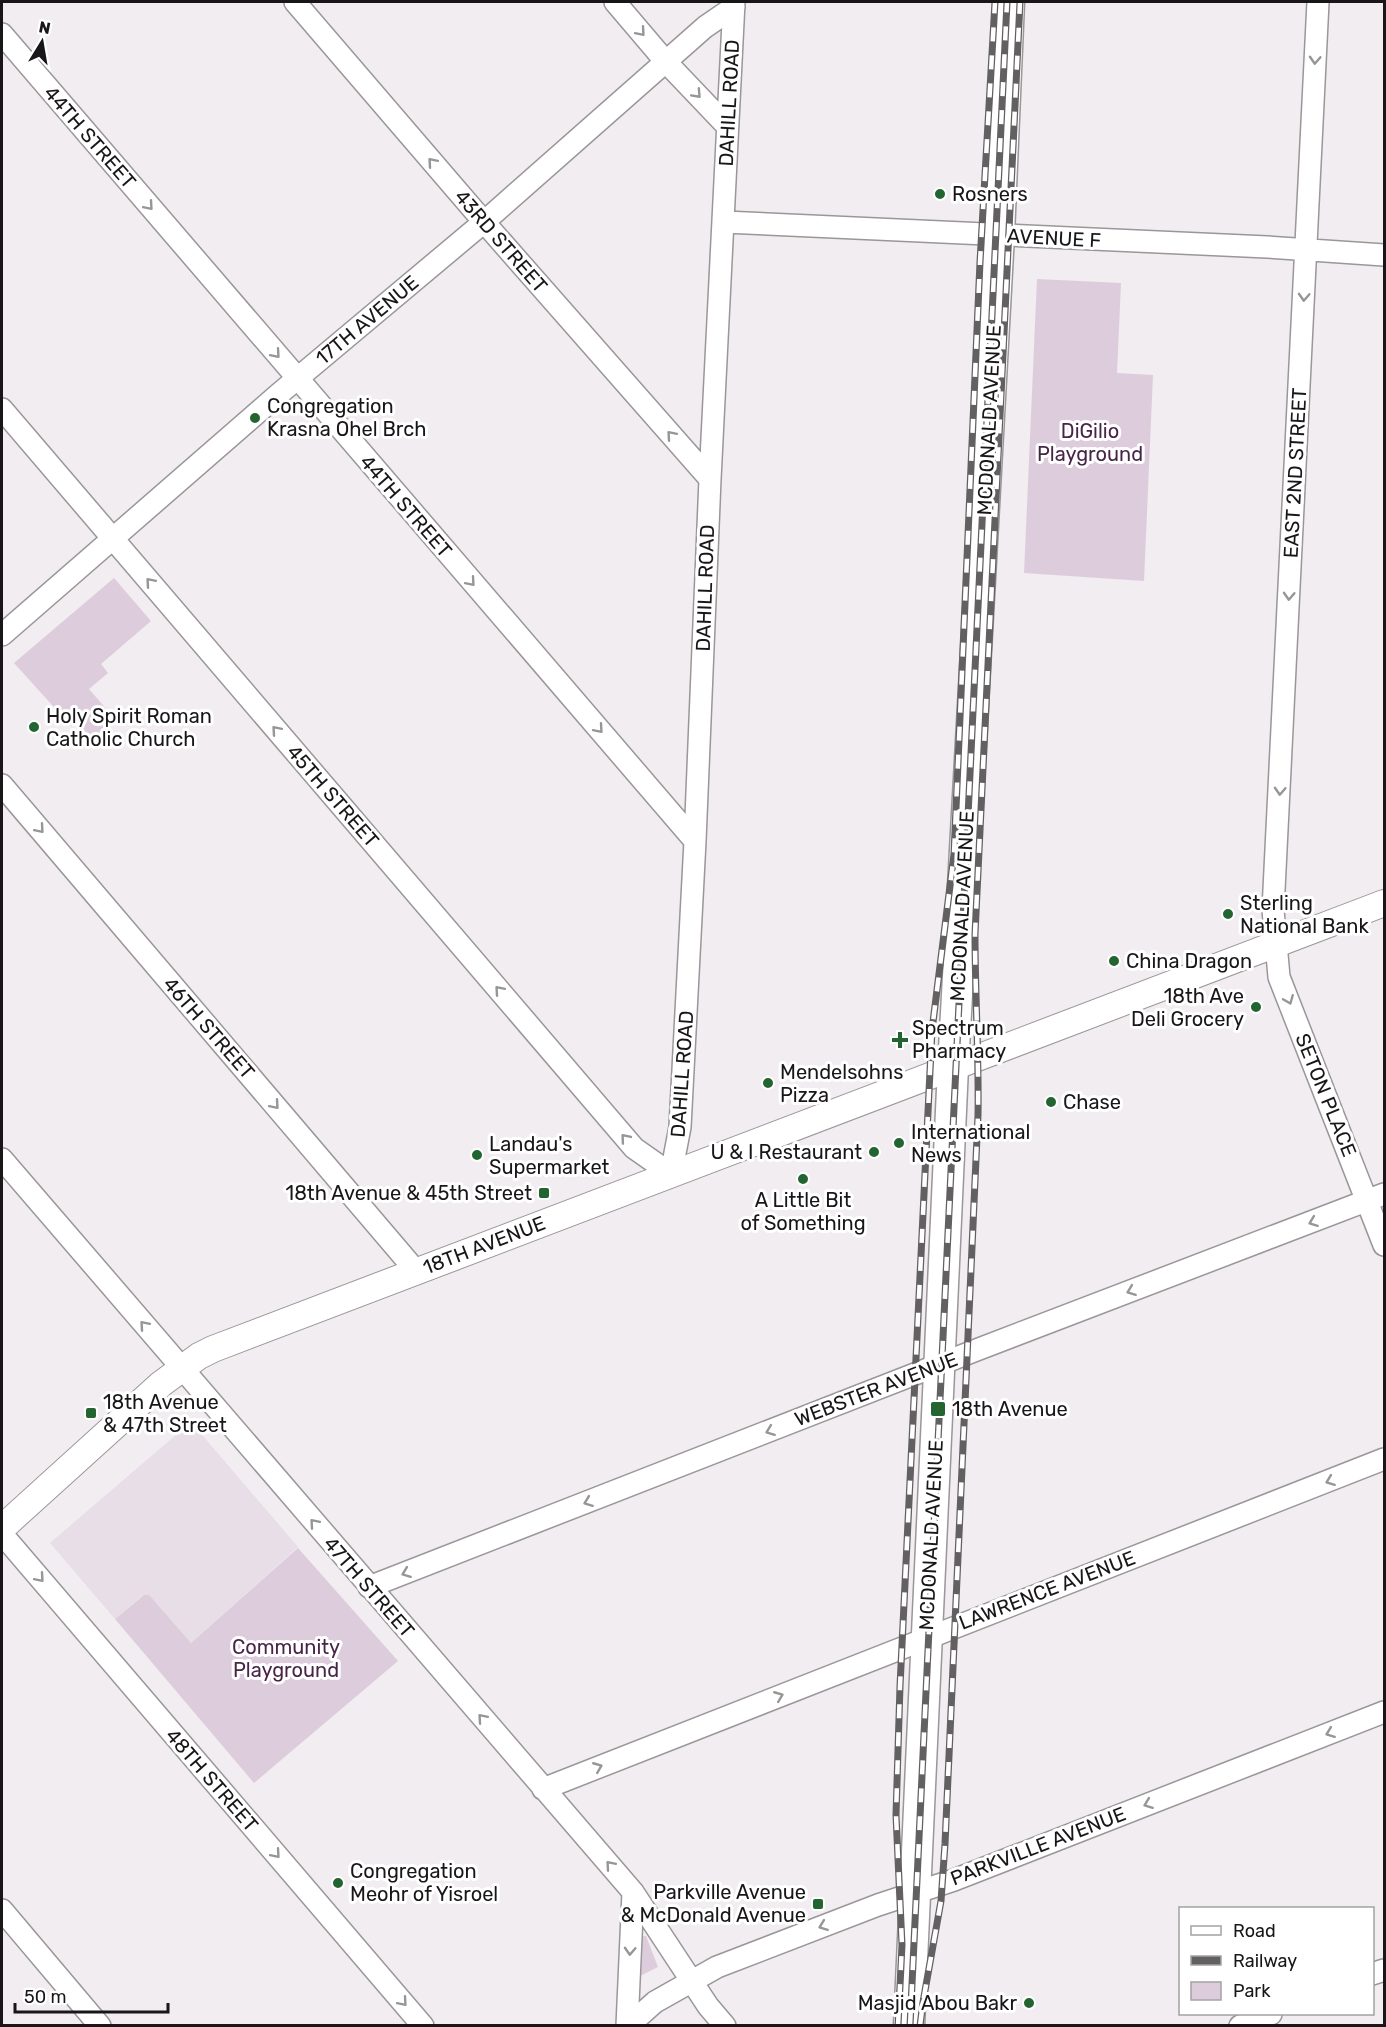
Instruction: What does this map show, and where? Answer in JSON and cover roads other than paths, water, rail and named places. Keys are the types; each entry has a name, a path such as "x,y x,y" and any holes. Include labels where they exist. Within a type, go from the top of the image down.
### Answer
{"main road":[{"name":"MCDONALD AVENUE","path":"909,2025 953,1067 999,235 1009,2"}],"street":[{"name":"43RD STREET","path":"295,2 484,222 710,479"},
{"path":"615,2 666,62 727,126"},
{"name":"EAST 2ND STREET","path":"1276,944 1273,910 1318,2"},
{"name":"17TH AVENUE","path":"2,635 297,379 484,222 734,4"},
{"name":"DAHILL ROAD","path":"671,1174 680,1127 734,4"},
{"name":"44TH STREET","path":"2,34 695,841"},
{"name":"AVENUE F","path":"723,222 1384,255"},
{"name":"45TH STREET","path":"2,409 634,1148 671,1174"},
{"name":"46TH STREET","path":"2,785 416,1271"},
{"name":"18TH AVENUE","path":"2,1528 161,1384 213,1349 1384,903"},
{"name":"SETON PLACE","path":"1276,944 1279,977 1376,1198 1384,1245"},
{"name":"47TH STREET","path":"2,1159 633,1892 708,2006 725,2025"},
{"name":"WEBSTER AVENUE","path":"369,1587 1376,1198"},
{"name":"LAWRENCE AVENUE","path":"543,1789 1384,1460"},
{"name":"48TH STREET","path":"2,1534 423,2025"},
{"name":"PARKVILLE AVENUE","path":"627,2025 655,2002 731,1962 878,1905 965,1875 1384,1712"},
{"path":"627,2025 633,1892"},
{"path":"2,1910 100,2025"},
{"path":"1240,2025 1266,2015"}],"railway":[{"path":"898,2026 902,1945 896,1815 900,1686 932,1030 954,854 980,262 995,2"},
{"path":"910,2026 1007,2"},
{"path":"920,2026 941,1901 945,1844 978,1115 975,934 1020,2"}],"place":[{"name":"Rosners","path":"940,194"},
{"name":"Congregation Krasna Ohel Brch","path":"255,418"},
{"name":"Holy Spirit Roman Catholic Church","path":"34,727"},
{"name":"Sterling National Bank","path":"1228,914"},
{"name":"China Dragon","path":"1114,961"},
{"name":"18th Ave Deli Grocery","path":"1256,1007"},
{"name":"Spectrum Pharmacy","path":"900,1040"},
{"name":"Mendelsohns Pizza","path":"768,1083"},
{"name":"Chase","path":"1051,1102"},
{"name":"International News","path":"899,1143"},
{"name":"U & I Restaurant","path":"874,1152"},
{"name":"Landau's Supermarket","path":"477,1155"},
{"name":"A Little Bit of Something","path":"803,1179"},
{"name":"18th Avenue & 45th Street","path":"544,1193"},
{"name":"18th Avenue","path":"938,1409"},
{"name":"18th Avenue & 47th Street","path":"91,1413"},
{"name":"Congregation Meohr of Yisroel","path":"338,1883"},
{"name":"Parkville Avenue & McDonald Avenue","path":"818,1904"},
{"name":"Masjid Abou Bakr","path":"1029,2003"}],"park label":[{"name":"DiGilio Playground","path":"1090,442"},
{"name":"Community Playground","path":"286,1658"}]}
